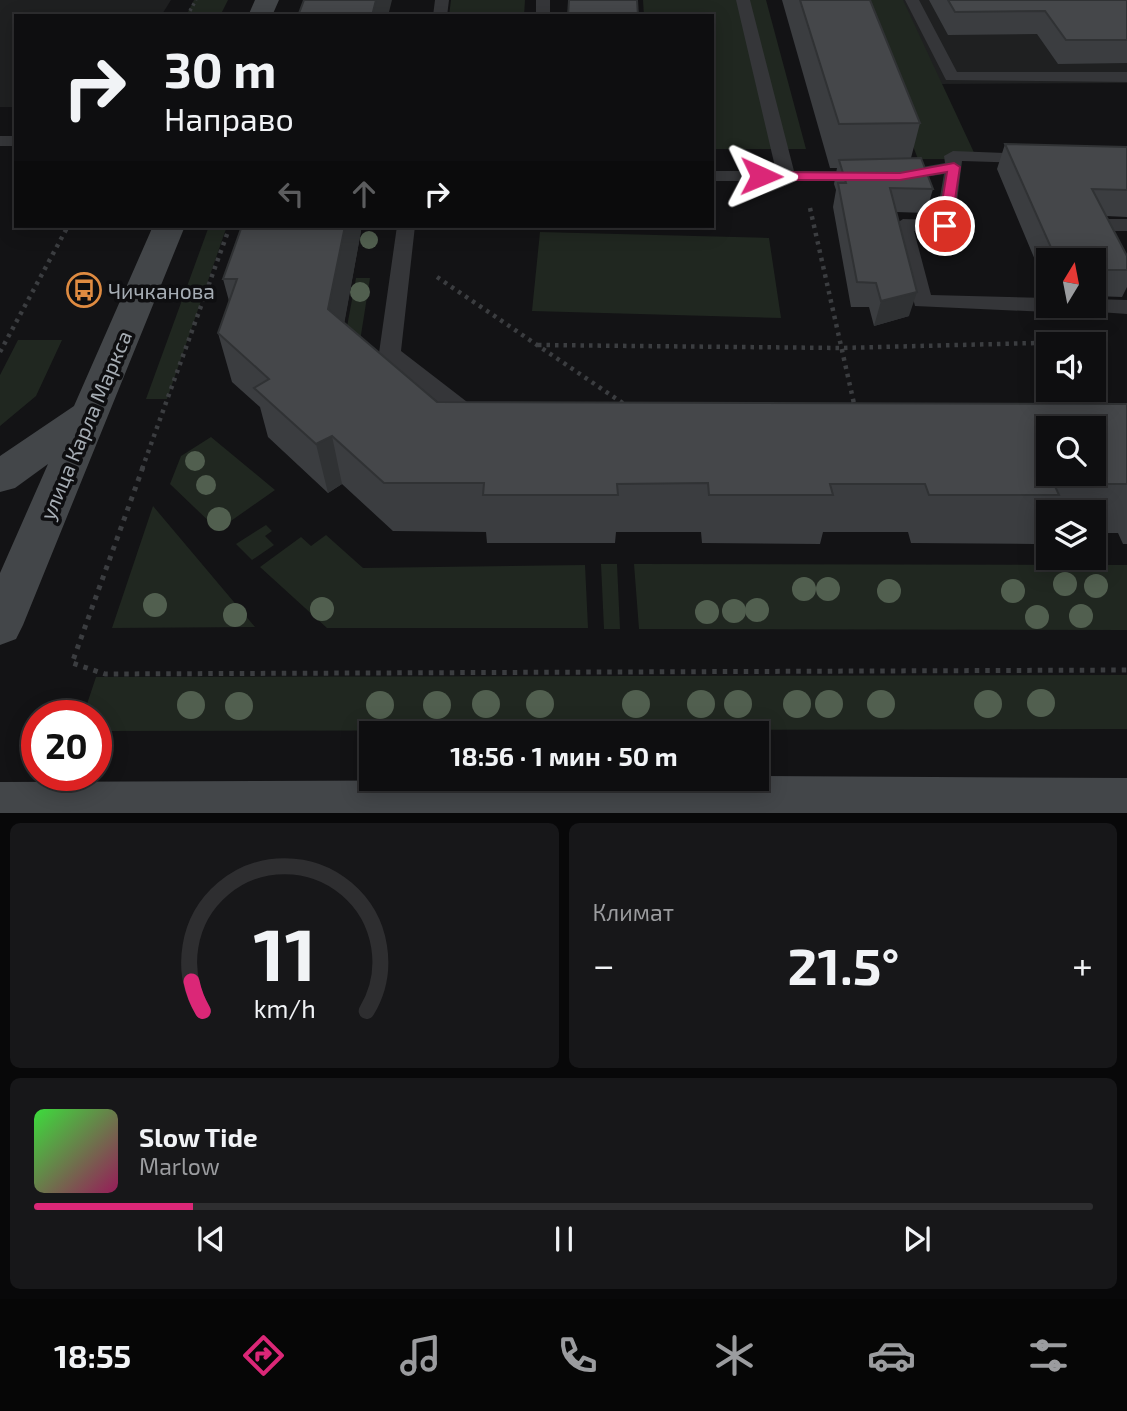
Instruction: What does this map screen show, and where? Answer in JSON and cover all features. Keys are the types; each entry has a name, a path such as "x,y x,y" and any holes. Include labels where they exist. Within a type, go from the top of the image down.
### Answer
{"main road":[{"name":"улица Карла Маркса","path":"0,625 168,228"},
{"path":"0,477 91,413"},
{"path":"0,808 1127,804"}],"lane":[{"path":"743,0 795,176"},
{"path":"912,0 951,77 1127,77"},
{"path":"1036,305 922,301 903,225 945,226 954,167 953,156 1046,158"},
{"path":"714,176 900,176 954,167"},
{"path":"1127,225 1098,225 1127,281"},
{"path":"406,228 390,353 475,421 502,421"},
{"path":"1106,306 1127,307"}],"path":[{"path":"795,176 856,410"},
{"path":"0,352 67,228"},
{"path":"229,228 72,663 105,674 1127,670"},
{"path":"402,253 630,408"},
{"path":"538,345 840,348 1036,343"}],"shaded area":[{"path":"0,0 171,0 162,14 14,14 14,107 0,107"},
{"path":"194,0 228,0 221,14 187,14"},
{"path":"451,0 525,0 524,14 449,14"},
{"path":"643,0 766,0 806,149 714,149 714,14 644,14"},
{"path":"856,0 903,0 977,159 918,159"},
{"path":"901,0 1127,0 1127,83 940,84"},
{"path":"208,228 226,228 167,399 146,399"},
{"path":"540,232 769,238 781,318 532,311"},
{"path":"356,278 370,278 360,341 344,343"},
{"path":"18,340 62,340 36,396 0,426 0,375"},
{"path":"211,437 275,490 218,530 170,484 181,456"},
{"path":"153,506 255,627 112,628"},
{"path":"266,525 272,531 265,536 274,545 252,560 236,544"},
{"path":"326,535 363,568 585,565 588,628 327,628 260,567 301,537 311,546"},
{"path":"601,564 617,564 620,629 604,629"},
{"path":"634,564 1036,565 1036,570 1106,570 1106,565 1127,565 1127,630 639,629"},
{"path":"1127,675 1127,729 769,730 769,721 359,721 359,730 112,731 112,700 88,700 96,677"}],"building":[{"path":"304,0 376,0 372,14 299,14"},
{"path":"569,0 637,0 638,14 568,14"},
{"path":"800,0 870,0 920,123 839,124"},
{"path":"948,0 1127,0 1127,40 1066,40 1045,11 955,12"},
{"path":"1005,144 1127,147 1127,190 1092,189 1127,256 1127,270 1106,270 1106,248 1051,248"},
{"path":"921,158 933,189 890,188 917,292 881,301 876,283 857,282 838,183 846,183 839,160"},
{"path":"241,228 345,228 328,309 437,402 1127,404 1127,484 1106,484 1106,416 1036,416 1036,486 1055,486 1059,495 929,495 925,484 830,484 833,495 709,495 708,483 617,484 618,495 483,495 484,483 384,483 332,436 316,444 254,388 269,379 218,333 237,279 223,279"}],"place":[{"name":"Чичканова","path":"84,290"}],"route":[{"path":"761,176 900,176 954,167 945,226"}]}
